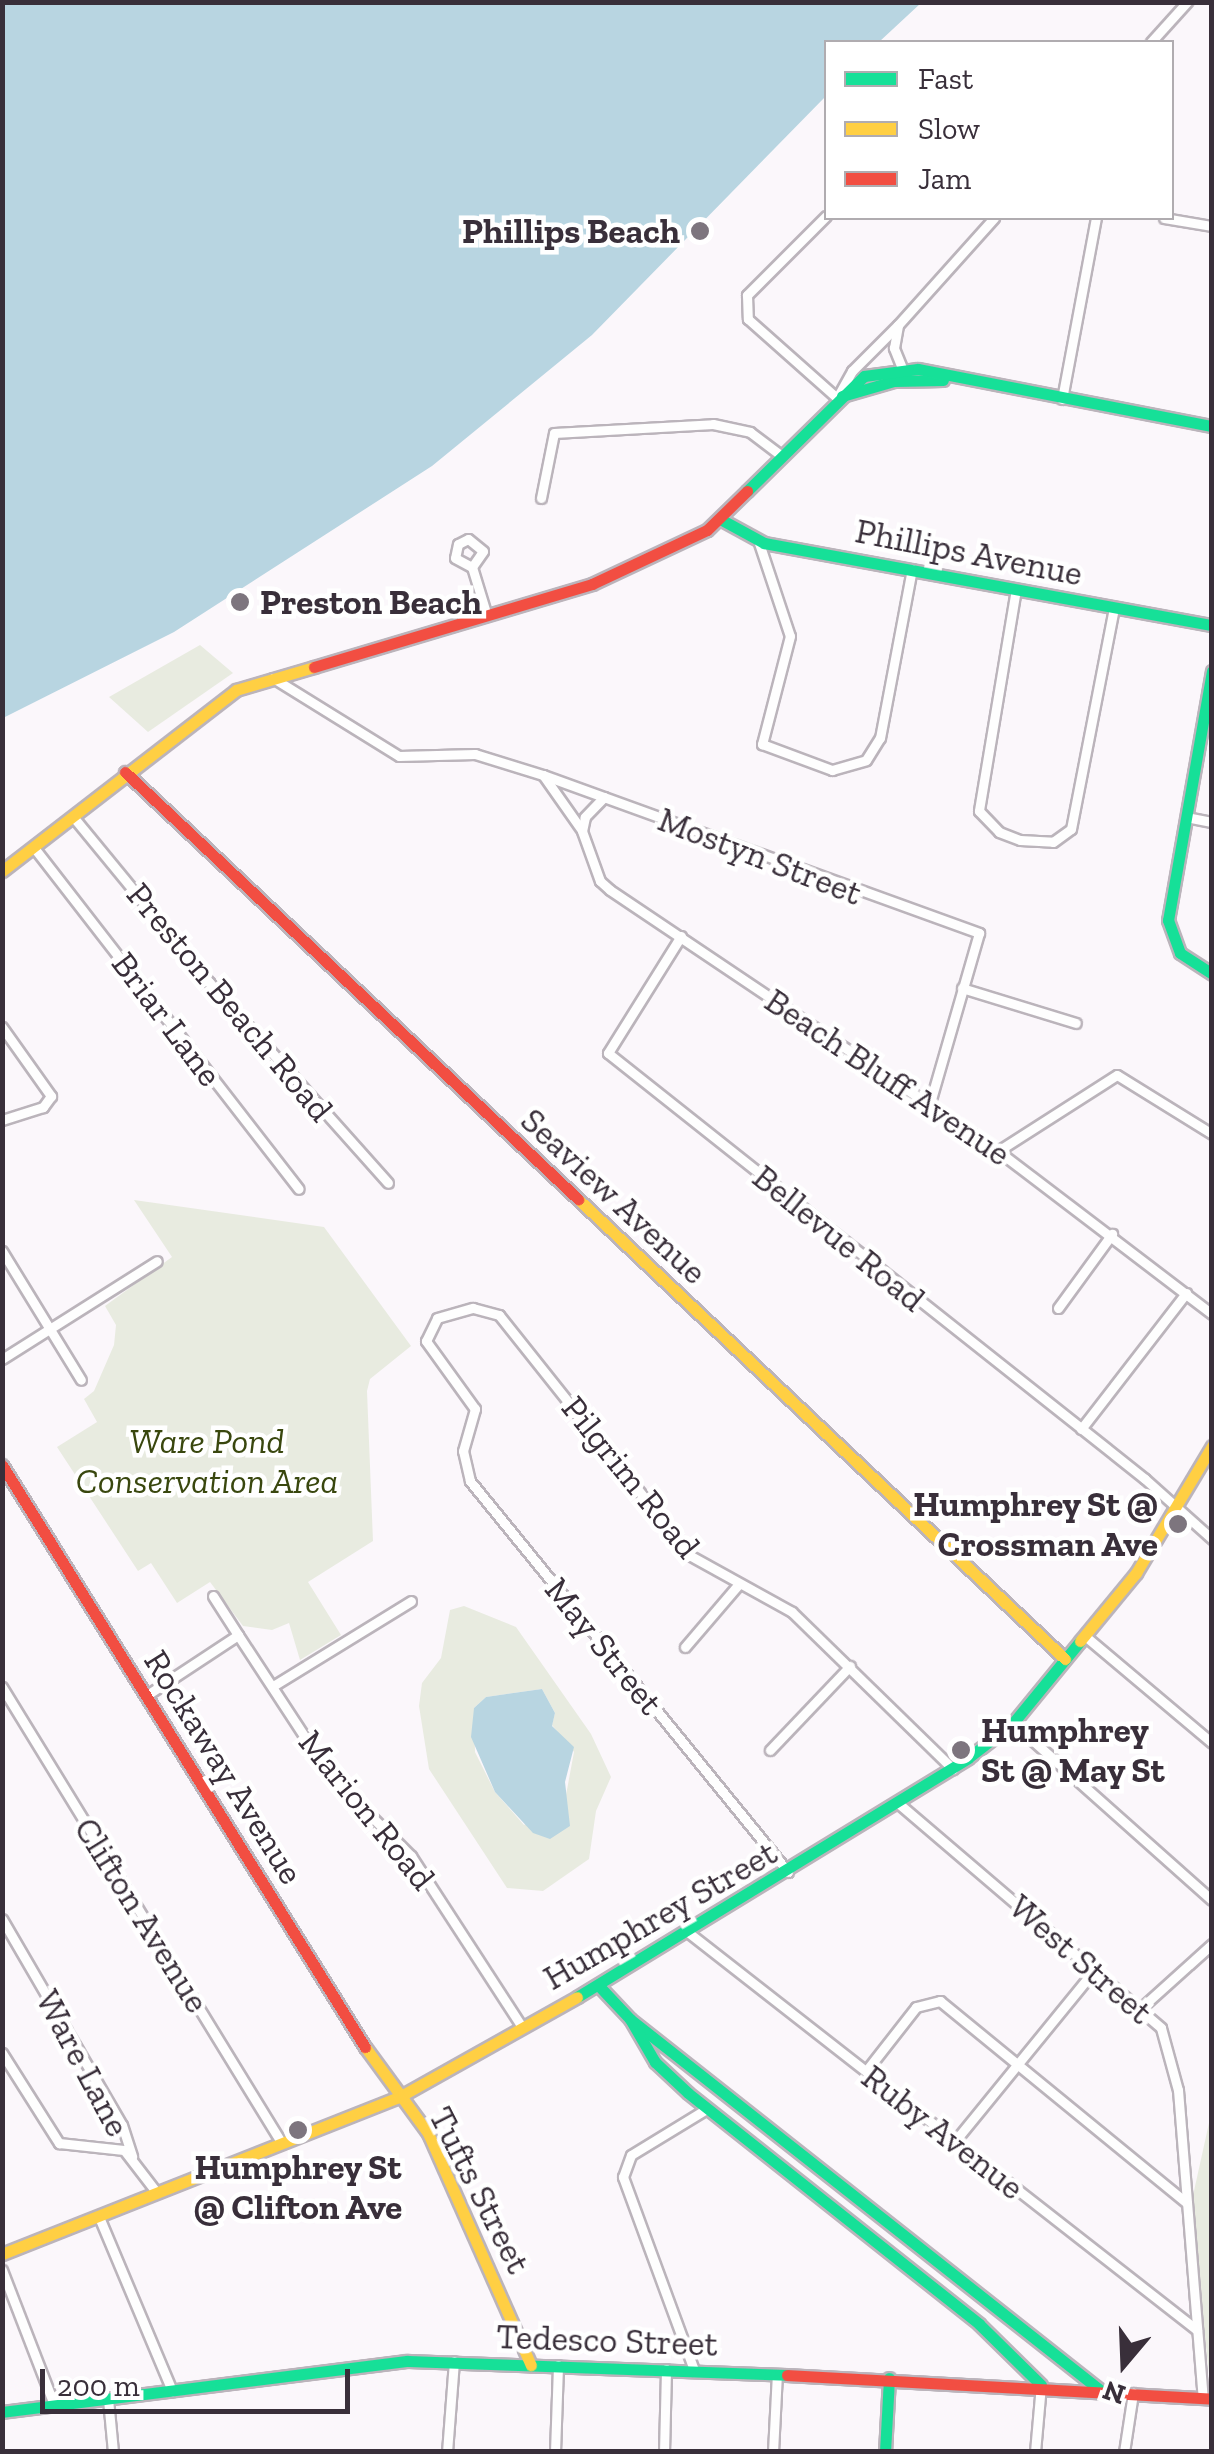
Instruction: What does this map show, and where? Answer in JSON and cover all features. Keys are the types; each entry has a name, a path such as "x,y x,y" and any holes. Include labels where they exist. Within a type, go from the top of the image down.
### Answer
{"main road":[{"path":"2,871 75,819 125,772 215,702 274,678 603,580 722,520 837,398 864,376 902,368 1212,426"},
{"path":"837,398 894,381 956,380"},
{"name":"Phillips Avenue","path":"722,520 758,540 1212,624"},
{"path":"1212,671 1170,935 1180,953 1212,974"},
{"name":"Seaview Avenue","path":"125,772 1064,1659"},
{"name":"Humphrey Street","path":"2,2254 399,2097 600,1986 952,1768 1013,1724 1085,1636 1178,1508 1212,1446"},
{"name":"Rockaway Avenue","path":"2,1464 399,2097"},
{"path":"600,1986 630,2020 655,2062 936,2290 1040,2385"},
{"path":"630,2020 953,2269 1100,2390"},
{"name":"Tufts Street","path":"399,2097 428,2133 530,2364"},
{"name":"Tedesco Street","path":"2,2412 341,2365 454,2362 1040,2385 1207,2399"},
{"path":"885,2452 888,2378"}],"street":[{"path":"1152,40 1187,2"},
{"path":"824,218 744,304 748,318 837,398 852,371 992,220"},
{"path":"1062,399 1096,220"},
{"path":"1174,220 1212,226"},
{"path":"898,325 894,348 902,368"},
{"path":"541,498 554,433 714,424 750,432 782,456"},
{"path":"758,540 790,636 762,744 832,770 866,760 880,738 912,569"},
{"path":"472,567 487,616"},
{"path":"1016,589 979,811 999,832 1039,842 1064,839 1074,821 1114,607"},
{"path":"274,678 399,756 475,754 543,775"},
{"name":"Mostyn Street","path":"543,775 979,934 962,988"},
{"name":"Beach Bluff Avenue","path":"543,775 582,831 600,882 998,1151 1112,1234 1212,1314"},
{"path":"582,831 584,817 604,797"},
{"path":"1186,817 1212,822"},
{"name":"Preston Beach Road","path":"75,819 209,982 388,1183"},
{"name":"Briar Lane","path":"34,850 300,1188"},
{"name":"Bellevue Road","path":"681,936 608,1053 1081,1429 1212,1539"},
{"path":"929,1106 962,988 1076,1023"},
{"path":"2,1027 50,1096 43,1106 2,1120"},
{"path":"998,1151 1117,1075 1212,1134"},
{"path":"1058,1308 1112,1234"},
{"path":"2,1250 82,1380"},
{"path":"2,1360 157,1262"},
{"path":"1081,1429 1186,1293"},
{"name":"Pilgrim Road","path":"473,1404 426,1341 430,1325 459,1309 499,1315 660,1521 706,1568 776,1599 952,1768"},
{"name":"May Street","path":"473,1404 463,1451 470,1481 788,1872"},
{"path":"686,1647 738,1585"},
{"name":"Marion Road","path":"213,1596 329,1774 411,1856 522,2027"},
{"path":"273,1686 410,1600"},
{"path":"147,1695 238,1635"},
{"path":"1085,1636 1212,1744"},
{"path":"770,1750 850,1666"},
{"name":"Clifton Avenue","path":"2,1687 281,2142"},
{"path":"1013,1724 1212,1900"},
{"name":"West Street","path":"898,1804 1142,2006 1171,2051 1207,2399"},
{"name":"Ware Lane","path":"2,1919 122,2125 132,2156 157,2192"},
{"name":"Ruby Avenue","path":"689,1933 1197,2330"},
{"path":"1142,2006 1212,1944"},
{"path":"955,2141 1096,1968"},
{"path":"866,2071 909,2014 932,2000 1186,2202"},
{"path":"2,2053 64,2147 120,2149 132,2156"},
{"path":"694,2370 623,2177 631,2155 708,2108"},
{"path":"752,2144 768,2124"},
{"path":"99,2216 172,2391"},
{"path":"936,2290 953,2269"},
{"path":"2,2270 54,2406"},
{"path":"447,2452 454,2362"},
{"path":"555,2452 558,2365"},
{"path":"664,2452 666,2369"},
{"path":"773,2452 777,2374"},
{"path":"1035,2452 1040,2385"},
{"path":"1124,2452 1133,2393"},
{"path":"108,2399 113,2452"}],"green space":[{"path":"200,645 233,673 148,732 109,697"},
{"name":"Ware Pond Conservation Area","path":"134,1200 324,1227 411,1346 370,1379 367,1391 373,1541 308,1582 341,1635 300,1660 289,1623 272,1630 243,1626 210,1582 177,1603 151,1563 138,1571 57,1447 97,1422 84,1399 94,1391 114,1345 116,1325 105,1306 172,1257"},
{"path":"464,1606 516,1627 591,1734 611,1777 596,1811 589,1859 543,1891 507,1888 429,1769 419,1706 422,1683 441,1658 450,1610","holes":["542,1689 555,1713 552,1725 574,1752 566,1795 524,1825 495,1792 475,1752 474,1708 486,1697"]},
{"path":"1211,2114 1211,2390 1190,2209"}],"water":[{"path":"3,2 921,2 881,40 824,40 824,98 592,335 432,466 174,632 3,718"},
{"path":"542,1689 555,1713 552,1726 574,1747 565,1782 570,1826 550,1839 533,1833 495,1792 471,1737 474,1708 486,1697"}],"traffic: fast":[{"path":"747,491 864,376 918,369 1212,426"},
{"path":"842,396 894,381 943,380"},
{"path":"722,520 764,543 1212,625"},
{"path":"1212,671 1168,920 1180,953 1212,974"},
{"path":"577,1997 968,1758 1013,1723 1080,1641"},
{"path":"599,1986 630,2019 1100,2390"},
{"path":"630,2019 655,2062 688,2093 979,2324 1041,2385"},
{"path":"2,2412 407,2361 787,2375"},
{"path":"885,2452 889,2378"}],"traffic: slow":[{"path":"2,871 236,690 314,667"},
{"path":"578,1199 1065,1659"},
{"path":"1080,1641 1136,1573 1212,1446"},
{"path":"2,2254 399,2097 577,1997"},
{"path":"365,2047 428,2133 531,2365"}],"traffic: jam":[{"path":"314,667 592,584 707,530 747,491"},
{"path":"125,772 578,1199"},
{"path":"2,1465 365,2047"},
{"path":"787,2375 1212,2399"}],"place":[{"name":"Phillips Beach","path":"700,231"},
{"name":"Preston Beach","path":"240,602"},
{"name":"Humphrey St @ Crossman Ave","path":"1178,1524"},
{"name":"Humphrey St @ May St","path":"961,1750"},
{"name":"Humphrey St @ Clifton Ave","path":"298,2130"}]}
